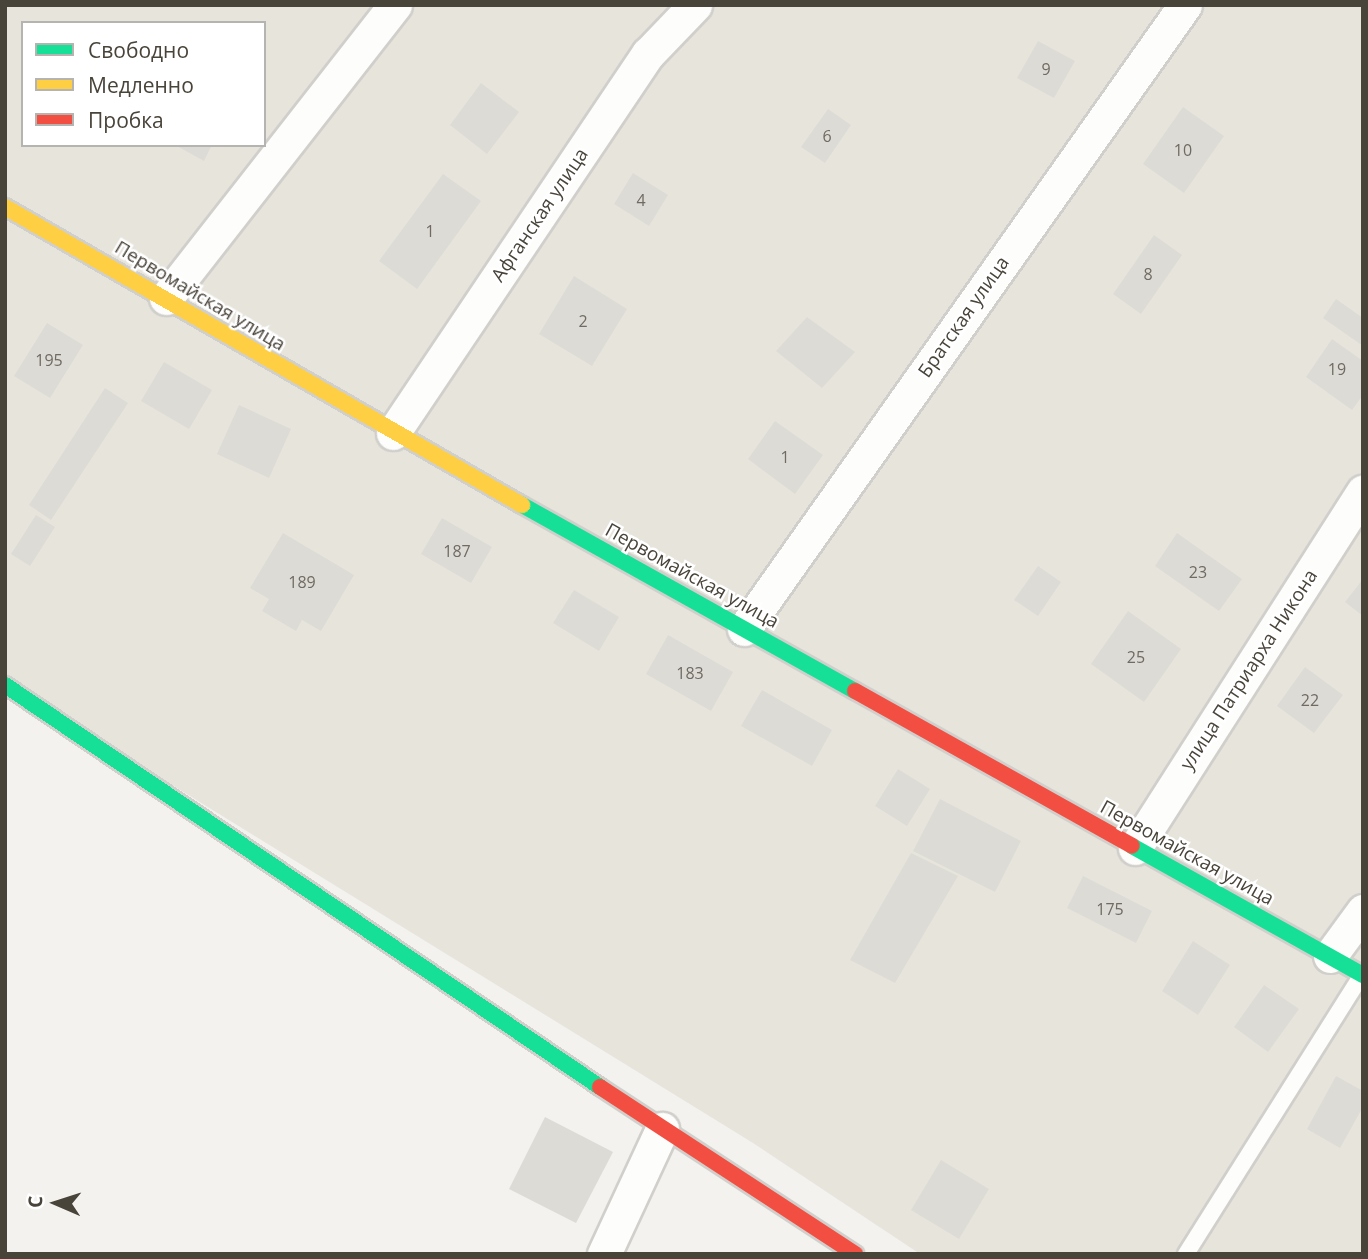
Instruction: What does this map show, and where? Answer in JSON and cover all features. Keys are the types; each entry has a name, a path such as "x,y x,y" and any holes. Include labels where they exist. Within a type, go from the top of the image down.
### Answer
{"street":[{"path":"166,298 395,5"},
{"name":"Афганская улица","path":"393,433 648,54 695,5"},
{"name":"Братская улица","path":"744,629 1185,5"},
{"name":"Первомайская улица","path":"5,207 166,298 393,433 1362,974"},
{"name":"улица Патриарха Никона","path":"1135,848 1363,492"},
{"path":"5,685 662,1129 855,1254"},
{"path":"1330,956 1363,911"},
{"path":"604,1254 662,1129"}],"lane":[{"path":"1186,1254 1362,974"}],"shaded area":[{"path":"5,5 1363,5 1363,1254 920,1254 753,1143 5,682"}],"building":[{"path":"1038,41 1075,61 1054,98 1017,78"},
{"path":"481,83 519,112 487,154 450,125"},
{"path":"1183,107 1224,136 1184,193 1143,164"},
{"path":"828,109 851,125 825,163 801,147"},
{"path":"179,147 211,147 204,161"},
{"path":"633,173 668,195 649,226 614,204"},
{"path":"443,174 481,201 417,289 379,261"},
{"path":"1154,235 1182,255 1141,314 1113,294"},
{"path":"574,276 627,309 592,366 539,334"},
{"path":"1336,299 1363,318 1363,346 1323,318"},
{"path":"807,317 855,352 822,388 776,351"},
{"path":"47,323 83,345 50,398 14,376"},
{"path":"1332,339 1363,361 1363,395 1352,410 1306,377"},
{"path":"164,362 212,390 189,429 141,401"},
{"path":"105,388 128,403 51,520 29,505"},
{"path":"239,405 291,429 269,478 217,454"},
{"path":"775,421 823,455 795,494 748,459"},
{"path":"36,515 55,527 30,566 11,554"},
{"path":"442,518 492,547 471,583 421,554"},
{"path":"283,533 354,575 321,631 302,620 296,631 262,611 269,599 250,588"},
{"path":"1177,533 1242,579 1219,611 1155,566"},
{"path":"1038,566 1061,582 1038,616 1014,600"},
{"path":"1363,579 1363,616 1345,602"},
{"path":"574,590 619,617 599,651 553,623"},
{"path":"1128,611 1181,649 1144,702 1091,664"},
{"path":"668,635 733,672 711,711 646,674"},
{"path":"1305,667 1343,695 1314,733 1277,706"},
{"path":"762,690 832,730 812,766 741,726"},
{"path":"898,769 930,789 907,826 875,806"},
{"path":"940,799 1021,841 995,892 913,851"},
{"path":"911,853 958,876 895,983 850,960"},
{"path":"1083,876 1152,911 1136,943 1067,908"},
{"path":"1193,941 1230,965 1198,1015 1162,991"},
{"path":"1264,985 1299,1009 1268,1052 1234,1027"},
{"path":"1336,1076 1363,1091 1363,1107 1340,1148 1307,1129"},
{"path":"545,1117 613,1152 576,1223 509,1189"},
{"path":"941,1160 989,1189 959,1239 911,1210"}],"traffic: fast":[{"path":"522,505 855,691"},
{"path":"5,685 600,1087"},
{"path":"1132,846 1363,975"}],"traffic: slow":[{"path":"5,207 522,505"}],"traffic: jam":[{"path":"855,691 1132,846"},
{"path":"600,1087 855,1254"}]}
